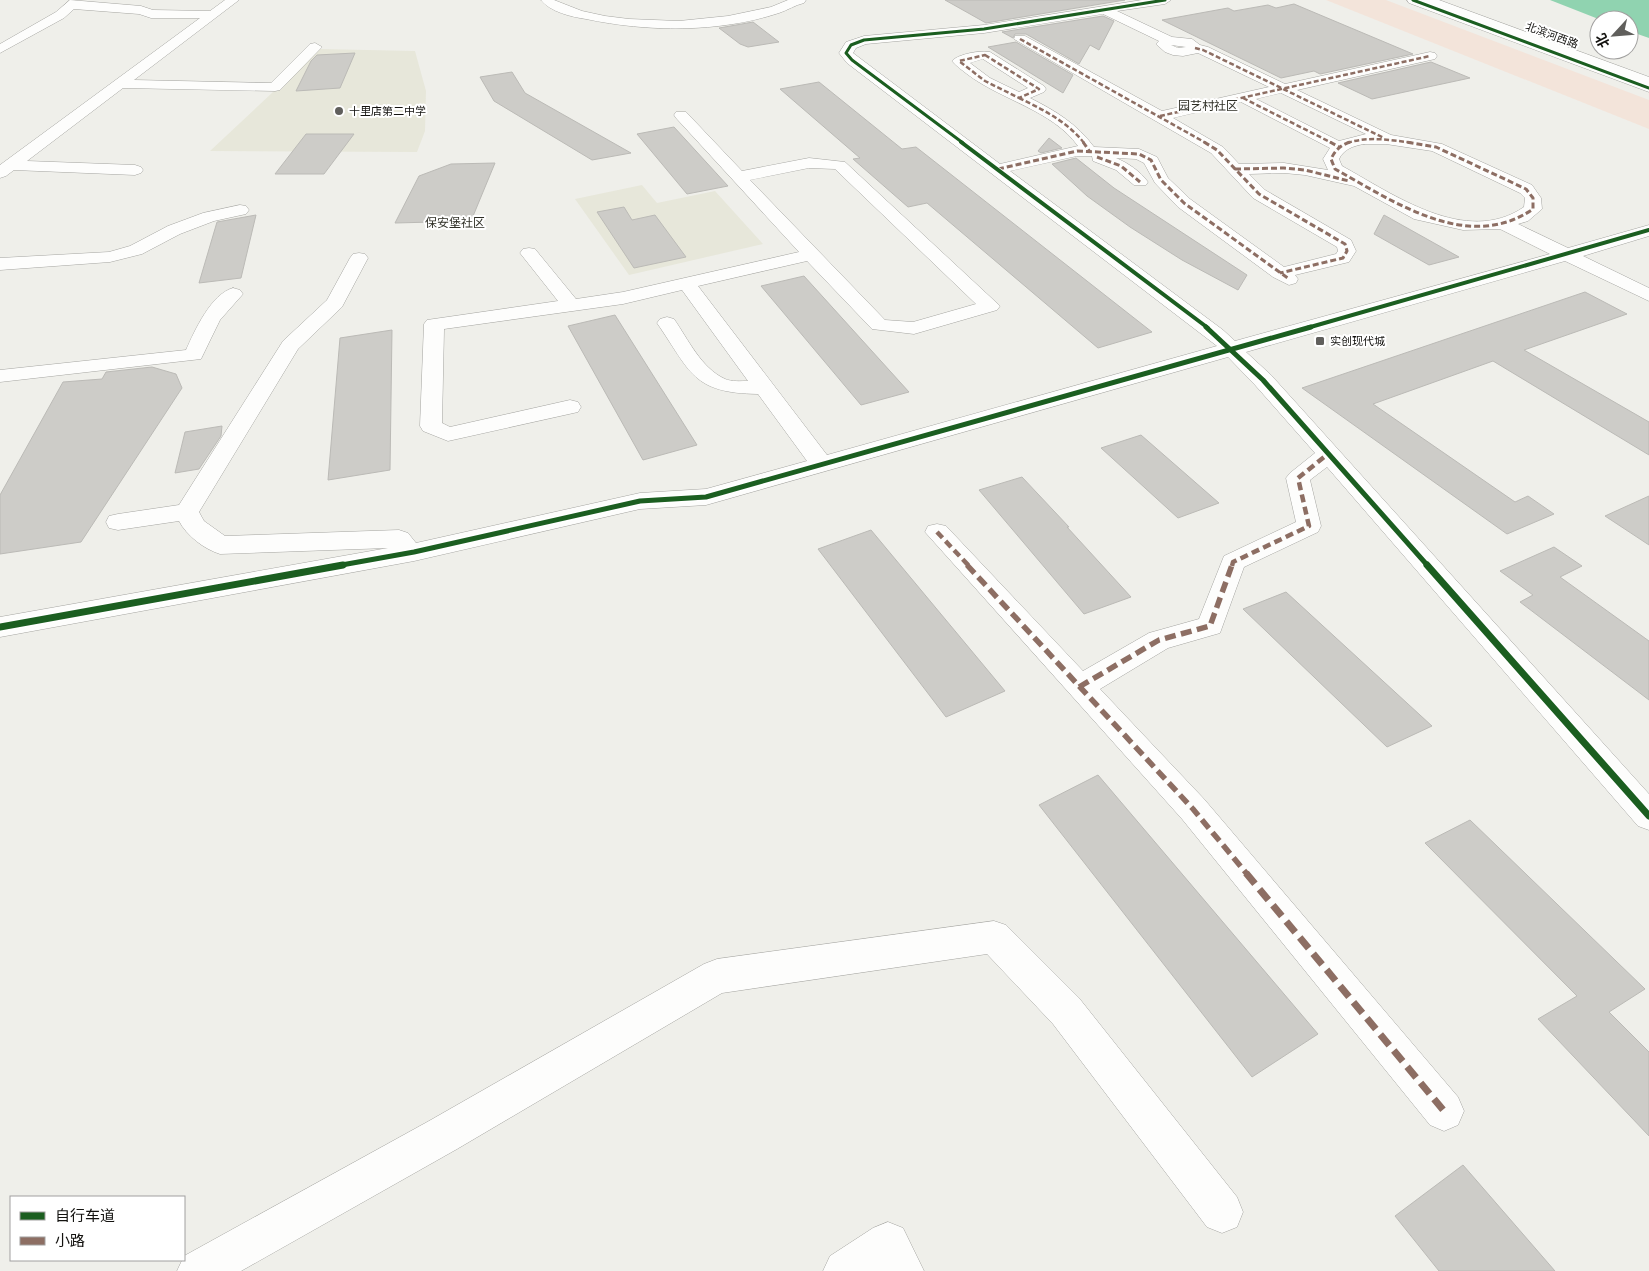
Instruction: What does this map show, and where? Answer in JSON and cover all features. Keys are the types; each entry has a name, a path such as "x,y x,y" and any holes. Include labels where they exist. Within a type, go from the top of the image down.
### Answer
{"street":[{"path":"6,169 233,0"},
{"path":"547,0 550,3 581,15 626,22 678,24 731,19 776,10 800,0"},
{"path":"1165,0 984,29 864,40 847,49 846,53 852,60 1216,334 1263,380 1649,816"},
{"path":"1413,0 1649,88"},
{"name":"北滨河西路","path":"1428,0 1649,82"},
{"name":"北滨河西路","path":"1456,0 1649,69"},
{"path":"0,50 60,15 73,3 141,10 151,14 213,15"},
{"path":"1105,10 1170,41 1163,44 1170,50 1183,52 1195,48 1203,50 1386,139"},
{"path":"998,169 1077,151 1139,154 1151,160 1161,180 1184,203 1284,276 1343,258 1347,251 1344,244 1259,194 1216,150 1160,116 1020,38"},
{"path":"120,84 275,87 315,47"},
{"path":"1018,98 1039,89 985,55 959,61 985,81 1018,98 1041,109 1076,133 1090,152"},
{"path":"1160,116 1430,56"},
{"path":"1243,98 1339,147"},
{"path":"707,121 683,117 810,255 879,325 914,328 990,306 839,165 809,163 739,177"},
{"path":"1364,139 1386,139 1436,147 1526,189 1533,198 1533,209 1523,218 1504,224 1478,225 1456,223 1419,214 1335,169 1330,159 1334,150 1339,147 1346,143 1364,139"},
{"path":"1070,154 1104,158 1129,170 1140,182"},
{"path":"6,169 135,170"},
{"path":"1235,169 1305,170 1361,183"},
{"path":"0,264 110,257 136,250 174,230 210,217 240,210"},
{"path":"1504,224 1569,254 1649,295"},
{"path":"0,627 414,552 640,501 706,497 1649,230"},
{"path":"529,253 571,305"},
{"path":"570,407 448,434 431,426 434,324 623,298 810,255"},
{"path":"187,512 290,345 335,303 359,258"},
{"path":"686,284 821,464"},
{"path":"0,376 194,356 211,318 233,294"},
{"path":"667,323 702,371 717,383 729,386 764,388"},
{"path":"1079,687 1158,640 1210,626 1233,562 1309,526 1298,478 1328,454"},
{"path":"118,522 187,512"},
{"path":"187,512 194,526 220,546 399,539 414,552"},
{"path":"937,532 1193,809 1444,1111"},
{"path":"199,1271 444,1135 717,976 994,937 1066,1011 1222,1212"},
{"path":"845,1271 888,1243 902,1271"}],"shaded area":[{"path":"1326,0 1386,0 1649,100 1649,129"},
{"path":"1550,0 1649,0 1649,38 1639,34 1639,10 1589,10 1589,15"},
{"name":"十里店第二中学","path":"319,49 415,51 426,91 425,131 417,152 210,151"},
{"path":"642,185 657,203 715,191 763,244 629,275 575,199"}],"building":[{"path":"945,0 1125,0 986,23"},
{"path":"1294,4 1413,54 1320,74 1314,71 1281,78 1162,20 1228,8 1234,11 1268,5 1276,8"},
{"path":"1103,16 1114,21 1099,50 1090,45 1079,64 1026,34 1015,34 1013,38 1002,32"},
{"path":"753,22 779,42 748,47 740,44 719,28"},
{"path":"1016,42 1073,75 1063,93 988,47"},
{"path":"355,53 340,88 296,91 311,61 317,55"},
{"path":"1431,62 1470,78 1372,99 1338,83"},
{"path":"512,72 525,93 631,153 592,160 494,101 480,77"},
{"path":"819,82 902,149 916,147 1152,332 1098,348 927,203 908,207 853,159 860,158 780,89"},
{"path":"674,127 728,186 687,194 637,134"},
{"path":"306,134 354,134 324,174 275,174"},
{"path":"1049,138 1062,148 1041,153 1038,151"},
{"path":"1076,158 1114,188 1247,275 1238,290 1182,260 1130,227 1087,196 1052,164"},
{"path":"495,163 471,221 395,223 419,176 451,164"},
{"path":"624,207 632,220 655,215 686,257 634,268 597,212"},
{"path":"256,215 241,278 199,283 217,222"},
{"path":"1384,215 1459,257 1429,265 1374,234"},
{"path":"804,276 909,392 861,405 761,286"},
{"path":"1585,292 1627,314 1524,350 1649,422 1649,455 1493,361 1373,404 1515,502 1528,496 1554,514 1507,534 1302,388"},
{"path":"615,315 697,445 643,460 568,326"},
{"path":"392,330 390,470 328,480 340,338"},
{"path":"152,367 176,374 182,388 81,542 0,554 0,495 63,382 102,379 106,372"},
{"path":"222,426 221,436 199,469 175,473 185,432"},
{"path":"1141,435 1219,503 1178,518 1101,448"},
{"path":"1022,477 1131,597 1084,614 979,490"},
{"path":"1649,496 1649,545 1605,516"},
{"path":"871,530 1005,691 946,717 818,549"},
{"path":"1554,547 1582,566 1560,577 1649,641 1649,700 1520,602 1533,595 1500,571"},
{"path":"1286,592 1432,726 1387,747 1243,609"},
{"path":"1098,775 1318,1034 1252,1077 1039,805"},
{"path":"1470,820 1645,989 1609,1012 1649,1052 1649,1136 1538,1019 1577,996 1425,843"},
{"path":"1463,1165 1555,1271 1439,1271 1395,1216"}],"marked path":[{"path":"1020,39 1160,116 1217,150 1259,194 1345,244 1347,251 1343,258 1280,273"},
{"path":"1195,48 1203,50 1384,138"},
{"path":"1018,98 1039,89 985,55 959,61 985,81 1041,109 1076,133 1090,152"},
{"path":"1160,116 1430,56"},
{"path":"1243,98 1339,147"},
{"path":"1364,139 1386,139 1436,147 1526,189 1533,198 1533,209 1521,217 1508,222 1478,226 1448,223 1420,215 1335,169 1331,159 1337,150 1349,143 1364,139"},
{"path":"998,169 1077,151 1139,154 1151,160 1161,180 1184,203 1289,279"},
{"path":"1097,157 1121,166 1140,182"},
{"path":"1235,169 1284,168 1305,170 1349,181"},
{"path":"1079,687 1159,640 1210,626 1233,562 1309,526 1298,478 1328,454"},
{"path":"937,532 1193,809 1444,1111"}],"cycle path":[{"path":"1165,0 984,29 864,40 851,45 846,53 852,60 1216,334 1263,380 1649,816"},
{"path":"1413,0 1649,88"},
{"path":"0,627 414,552 640,501 706,497 1649,230"}],"place":[{"name":"十里店第二中学","path":"339,111"},
{"name":"实创现代城","path":"1320,341"}],"district":[{"name":"园艺村社区","path":"1208,105"},
{"name":"保安堡社区","path":"455,222"}]}
